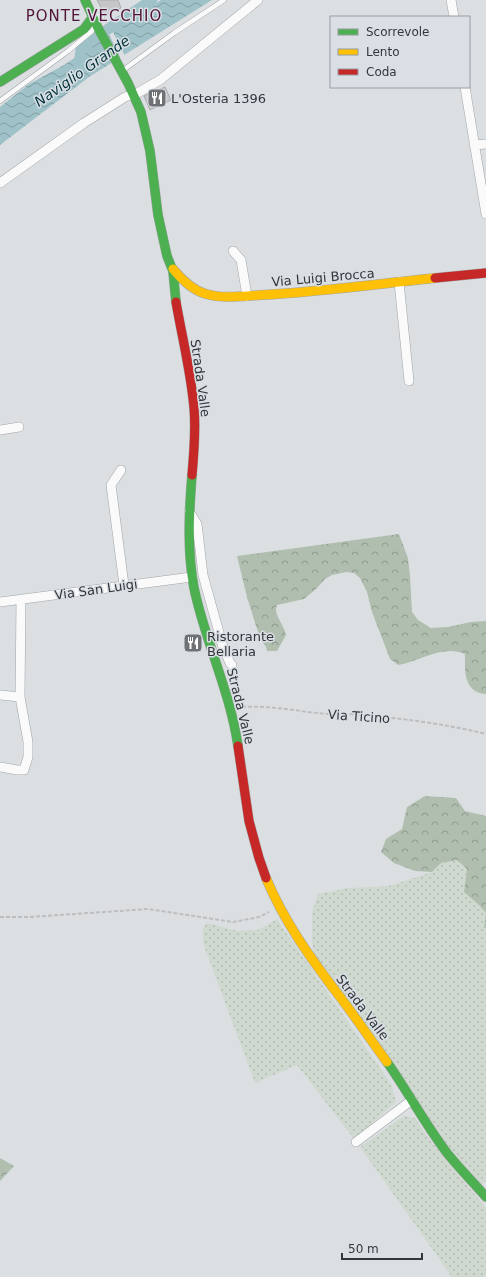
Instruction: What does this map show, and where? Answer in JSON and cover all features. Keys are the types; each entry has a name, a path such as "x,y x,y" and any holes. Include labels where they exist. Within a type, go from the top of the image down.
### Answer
{"street":[{"name":"Strada Valle","path":"85,0 96,25 134,94 144,123 151,154 158,212 168,260 172,269 175,298 194,405 194,437 189,511 189,548 192,577 203,622 231,708 238,740 253,838 262,865 279,907 297,937 377,1048 447,1153 486,1197"},
{"path":"0,183 84,123 125,97 134,94 160,80 258,0"},
{"path":"451,0 454,16"},
{"path":"0,82 84,29 96,25"},
{"path":"465,88 486,214"},
{"path":"474,145 486,144"},
{"path":"233,251 241,260 247,296"},
{"name":"Via Luigi Brocca","path":"172,269 196,291 220,297 284,294 486,274"},
{"path":"399,282 409,381"},
{"path":"0,430 19,427"},
{"path":"121,470 111,486 124,585"},
{"path":"189,511 197,524 203,575 223,647 232,665"},
{"name":"Via San Luigi","path":"0,602 192,577"},
{"path":"0,767 24,770 28,757 28,742 20,697 22,600"},
{"path":"0,695 20,697"},
{"path":"356,1142 412,1100"}],"lane":[{"path":"120,69 224,0"},
{"path":"0,101 68,51 92,31 96,25 99,15 102,17"}],"path":[{"name":"Via Ticino","path":"231,708 255,706 327,714 351,714 438,724 486,734"},
{"path":"0,917 30,917 148,909 233,922 259,917 279,907"}],"shaded area":[{"path":"457,860 467,869 464,892 486,913 484,927 486,928 486,1181 480,1186 452,1152 314,956 312,941 312,912 318,894 348,888 389,886 432,872 441,863"},
{"path":"277,919 391,1084 396,1102 354,1139 297,1065 255,1083 203,943 203,928 207,923 238,931 258,930"},
{"path":"404,1116 415,1118 431,1141 486,1208 486,1277 452,1277 360,1147"}],"green space":[{"path":"399,534 408,558 412,612 418,620 431,628 486,621 486,694 477,692 469,685 466,675 465,654 457,651 440,652 398,665 390,659 372,612 367,592 360,578 354,573 346,572 332,575 325,579 304,599 277,605 276,613 286,635 277,651 267,651 256,626 237,556"},
{"path":"425,796 456,798 465,811 486,816 486,913 464,892 467,869 457,860 441,863 432,872 415,871 394,863 381,852 386,839 402,829 407,807"},
{"path":"486,913 486,928 484,928"},
{"path":"0,1158 14,1166 0,1181"}],"water":[{"name":"Naviglio Grande","path":"161,0 212,0 89,77 0,145 0,107 29,84 64,65"}],"pier":[{"path":"112,30 125,56 121,59 108,32"}],"building":[{"path":"97,0 118,0 121,8 105,15"},
{"name":"L'Osteria 1396","path":"165,87 171,100 150,110 144,96"}],"waterway":[{"name":"Naviglio Grande","path":"79,67 81,49 96,37 152,0"}],"traffic: fast":[{"path":"85,0 98,28 128,83 141,112 150,151 158,215 167,256 173,271 176,302"},
{"path":"0,82 84,29 92,18"},
{"path":"192,475 189,532 190,560 194,588 204,627 229,706 238,746"},
{"path":"387,1062 431,1131 447,1153 486,1197"}],"traffic: slow":[{"path":"173,269 184,281 196,290 213,296 227,297 348,288 435,278"},
{"path":"266,878 273,894 298,938 387,1062"}],"traffic: jam":[{"path":"435,278 486,273"},
{"path":"176,302 189,368 195,416 192,475"},
{"path":"238,746 249,821 266,878"}],"place":[{"name":"L'Osteria 1396","path":"157,98"},
{"name":"Ristorante Bellaria","path":"193,643"}],"district":[{"name":"PONTE VECCHIO","path":"94,16"}]}
